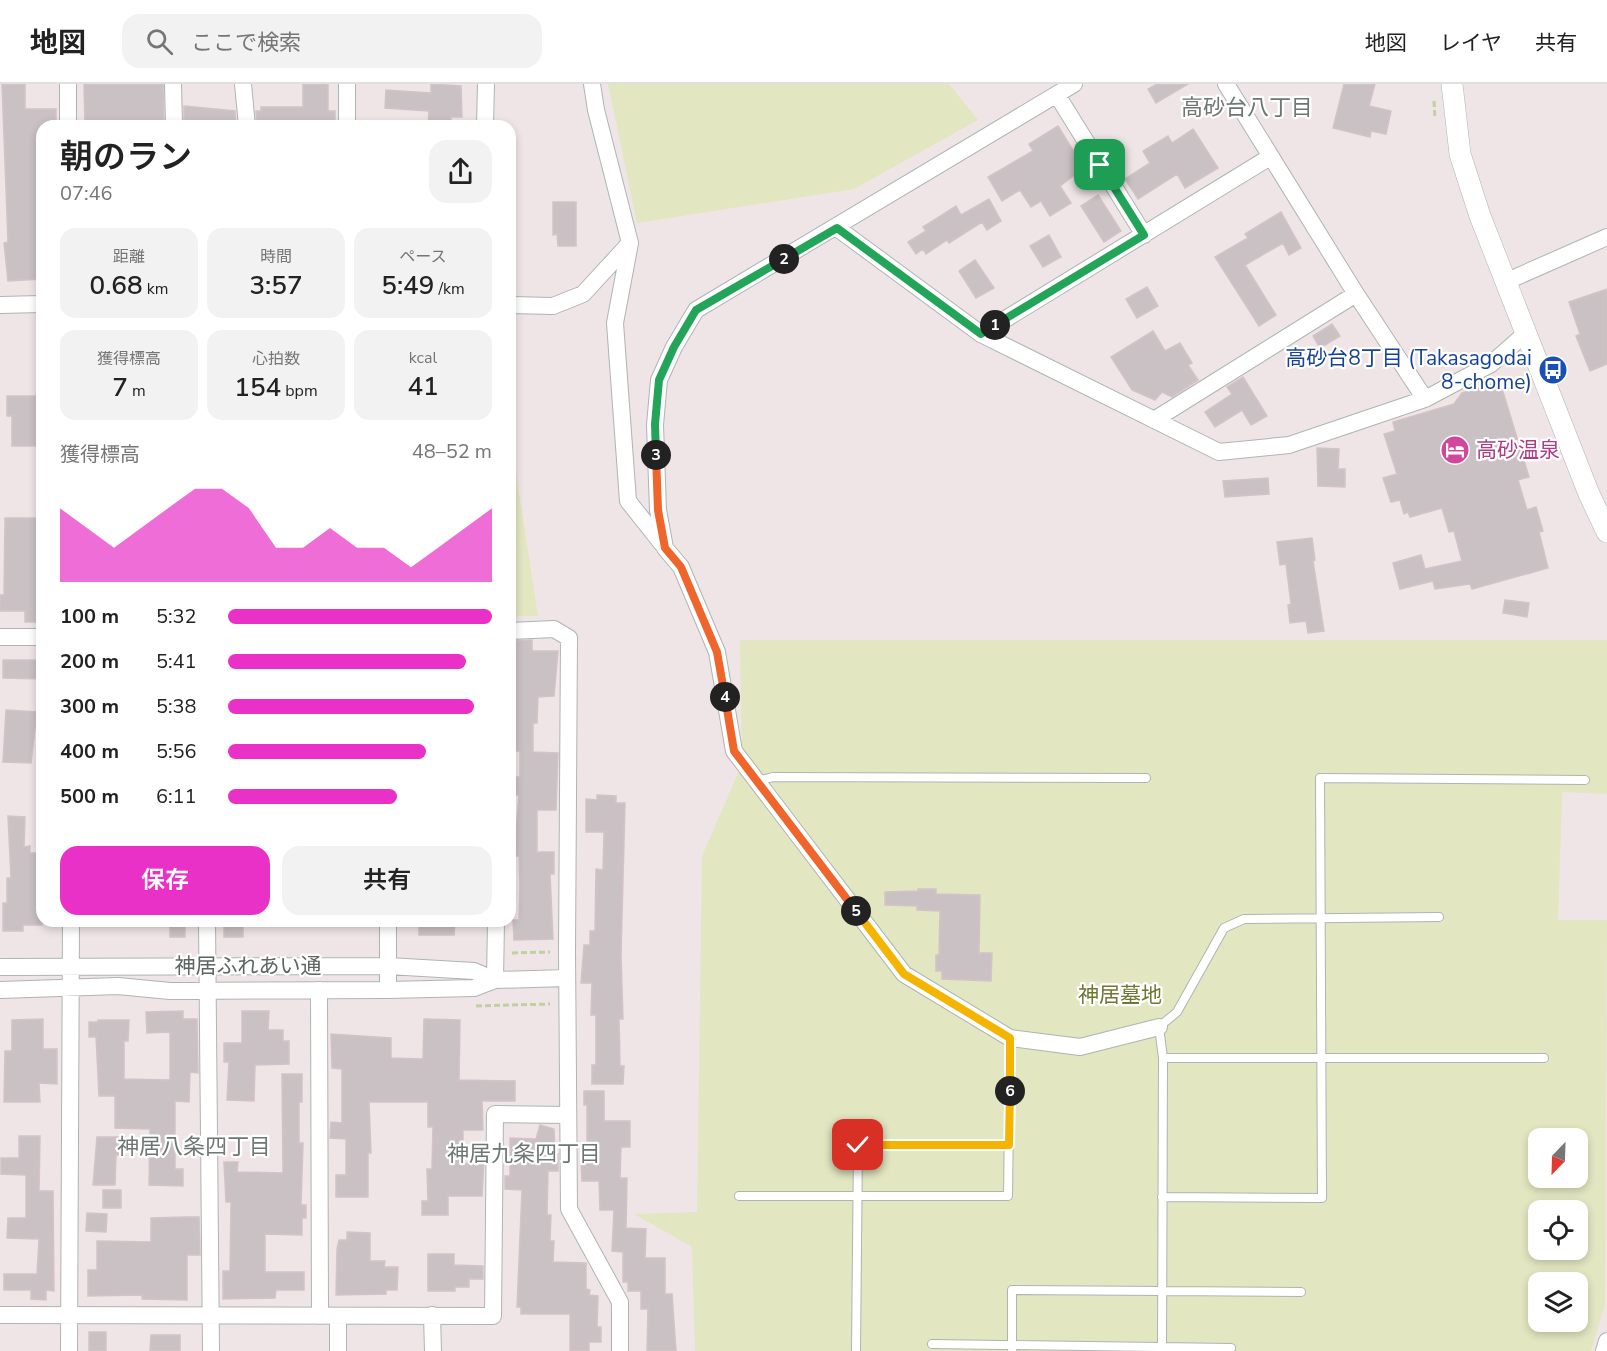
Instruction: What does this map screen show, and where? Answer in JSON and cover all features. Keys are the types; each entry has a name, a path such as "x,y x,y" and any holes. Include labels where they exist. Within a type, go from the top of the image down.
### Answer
{"street":[{"path":"68,84 68,120"},
{"path":"173,84 174,120"},
{"path":"243,84 246,120"},
{"path":"347,84 347,120"},
{"path":"485,120 486,84"},
{"path":"592,84 596,110 630,243 615,323 628,501 681,567 717,652 734,751 904,974 1010,1038 1080,1047 1159,1027"},
{"path":"665,548 658,510 655,424 659,380 674,347 696,310 837,228 1074,84"},
{"path":"1226,84 1356,294 1425,399"},
{"path":"1452,84 1460,154 1505,282 1589,495 1607,532"},
{"path":"1057,95 1144,235"},
{"path":"981,334 1270,157"},
{"path":"837,228 981,334 1219,452 1289,445 1425,399 1491,364 1525,333"},
{"path":"1505,282 1607,237"},
{"path":"516,305 553,306 584,294 630,243"},
{"path":"1154,420 1356,294"},
{"path":"0,305 36,304"},
{"path":"516,631 554,629 569,638 567,978 569,1209 620,1302 620,1351"},
{"path":"0,637 36,637"},
{"path":"69,1351 71,927"},
{"path":"207,927 211,1351"},
{"path":"388,927 388,990"},
{"path":"495,980 496,927"},
{"name":"神居ふれあい通","path":"0,967 388,966 474,971 495,980"},
{"name":"神居ふれあい通","path":"0,990 118,986 170,991 388,990 474,988 495,980 567,978"},
{"path":"319,990 320,1316"},
{"path":"0,1315 493,1316 495,1114 568,1115"},
{"path":"432,1316 433,1351"},
{"path":"338,1317 338,1351"},
{"path":"1604,1351 1607,1341"}],"lane":[{"path":"757,781 773,777 1146,778"},
{"path":"1162,1197 1322,1198 1320,778 1585,780"},
{"path":"1162,1348 1162,1058 1159,1027 1177,1012 1224,928 1244,919 1439,917"},
{"path":"739,1197 1008,1196 1010,1038"},
{"path":"1162,1058 1544,1058"},
{"path":"856,1351 858,1145 1009,1145"},
{"path":"1012,1349 1012,1290 1301,1292"},
{"path":"932,1344 1012,1349 1231,1348"}],"green space":[{"path":"608,84 949,84 978,120 854,189 637,223"},
{"path":"516,473 538,616 516,616"},
{"name":"神居墓地","path":"740,640 1607,640 1607,794 1562,792 1558,920 1607,920 1605,1304 1591,1351 695,1351 692,1247 634,1214 697,1212 702,856 742,764"}],"building":[{"path":"2,84 25,84 25,109 56,109 56,120 36,120 36,279 8,281 4,243 8,242"},
{"path":"84,84 163,84 164,120 85,120"},
{"path":"303,84 328,84 328,111 335,111 335,120 257,120 256,111 261,111 261,107 303,107"},
{"path":"431,84 461,86 462,117 451,117 451,120 428,120 429,111 385,108 386,90 431,93"},
{"path":"1157,84 1188,84 1156,103 1148,89"},
{"path":"1344,84 1375,84 1369,106 1391,111 1386,134 1371,131 1370,137 1333,128"},
{"path":"184,106 235,111 236,120 184,120"},
{"path":"1058,126 1084,168 1060,186 1071,203 1050,216 1041,201 1031,207 1020,190 1002,201 988,177 1033,151 1029,144"},
{"path":"1193,129 1218,168 1185,188 1177,174 1138,199 1125,179 1150,163 1143,151 1168,136 1172,143"},
{"path":"1098,195 1121,231 1104,242 1081,206"},
{"path":"989,199 1001,221 987,230 982,222 949,243 947,240 926,254 923,249 916,254 908,242 926,231 923,227 956,206 961,215"},
{"path":"553,202 576,202 576,246 558,246 557,234 553,235"},
{"path":"1281,212 1301,248 1289,255 1283,243 1245,265 1276,315 1259,326 1215,257 1248,238 1245,234"},
{"path":"1049,235 1061,257 1043,267 1030,246"},
{"path":"975,260 994,288 976,298 959,271"},
{"path":"1147,287 1158,306 1137,318 1126,299"},
{"path":"1607,289 1607,364 1590,371 1576,336 1580,334 1569,302"},
{"path":"1332,324 1340,336 1320,348 1313,336"},
{"path":"1153,331 1165,351 1180,343 1192,363 1188,365 1198,380 1172,397 1162,392 1155,400 1132,390 1111,357"},
{"path":"1243,377 1267,416 1251,425 1242,410 1215,427 1205,412 1232,394 1227,387"},
{"name":"高砂温泉","path":"1500,382 1529,477 1518,480 1527,510 1536,507 1543,531 1539,532 1548,568 1472,589 1470,584 1435,589 1433,581 1400,589 1393,563 1421,555 1425,569 1462,561 1454,531 1449,532 1442,508 1410,517 1408,512 1404,514 1400,500 1391,502 1383,478 1397,474 1384,434 1395,431 1393,422 1454,404 1462,393"},
{"path":"7,396 36,396 36,446 12,446 12,416 7,416"},
{"path":"1317,448 1339,449 1338,469 1345,469 1345,487 1318,486"},
{"path":"1268,478 1269,494 1225,497 1223,481"},
{"path":"5,518 36,518 36,622 25,622 25,611 0,611 0,595 4,595"},
{"path":"1312,538 1315,560 1313,561 1324,631 1308,633 1306,621 1290,623 1288,605 1291,604 1286,564 1280,565 1277,542"},
{"path":"1505,600 1529,603 1527,617 1503,613"},
{"path":"532,640 532,651 558,651 554,696 538,697 537,723 533,723 533,752 558,753 556,810 537,810 537,852 554,852 554,874 550,874 553,939 514,940 513,927 516,927 516,920 519,920 520,885 519,856 516,856 519,795 516,795 516,777 520,777 520,751 516,751 516,641"},
{"path":"3,660 36,660 36,679 3,678"},
{"path":"6,710 36,712 31,763 3,762"},
{"path":"597,795 616,796 616,803 625,803 621,955 623,1019 619,1019 620,1066 624,1066 623,1084 592,1084 592,1065 596,1065 596,1015 591,1015 592,983 581,983 584,945 590,945 590,931 595,931 596,869 603,870 604,832 586,832 586,799 597,800"},
{"path":"8,816 25,817 24,847 30,846 30,853 36,853 36,925 23,925 23,931 3,931 3,903 7,903 7,878 11,878"},
{"path":"918,889 936,889 936,894 980,895 979,953 992,953 991,981 942,979 942,971 936,971 936,955 939,955 940,911 917,910 917,906 885,905 885,892 918,891"},
{"path":"170,927 185,927 185,937 170,937"},
{"path":"224,927 243,927 243,937 224,937"},
{"path":"419,927 455,927 454,935 419,935"},
{"path":"183,1011 183,1019 197,1019 198,1073 190,1072 189,1102 175,1101 175,1169 183,1169 183,1186 149,1185 150,1129 115,1128 115,1096 99,1096 96,1037 89,1037 89,1022 129,1020 128,1041 124,1041 124,1079 170,1080 170,1032 147,1033 146,1012"},
{"path":"242,1011 269,1011 268,1030 283,1030 283,1041 289,1041 289,1064 255,1065 254,1101 227,1100 229,1062 224,1062 224,1043 242,1043"},
{"path":"43,1019 43,1049 57,1049 57,1084 39,1083 40,1102 4,1102 5,1051 12,1051 12,1020"},
{"path":"424,1019 460,1020 459,1080 515,1081 515,1101 482,1101 483,1130 463,1130 463,1163 484,1163 482,1196 448,1196 448,1215 422,1215 422,1201 428,1201 427,1169 432,1169 433,1127 428,1127 428,1102 369,1102 371,1153 368,1153 368,1197 336,1197 336,1175 346,1175 346,1139 330,1138 331,1122 342,1123 342,1069 332,1068 331,1034 391,1038 391,1058 423,1059"},
{"path":"282,1074 302,1074 299,1143 303,1143 301,1205 306,1205 306,1218 302,1218 302,1235 265,1234 265,1272 304,1272 304,1290 276,1290 275,1298 223,1299 223,1271 230,1271 231,1202 226,1202 224,1162 238,1162 237,1172 283,1173"},
{"path":"584,1091 604,1091 604,1121 630,1121 630,1147 621,1147 620,1178 627,1178 626,1228 646,1229 645,1258 665,1258 665,1294 672,1294 676,1351 647,1351 648,1309 641,1309 641,1291 628,1291 628,1282 623,1282 623,1252 612,1251 614,1210 600,1210 599,1181 582,1181 581,1161 587,1161 587,1105 584,1105"},
{"path":"540,1125 554,1129 555,1154 558,1154 558,1171 548,1171 547,1215 551,1215 550,1241 554,1241 553,1262 586,1263 586,1289 590,1290 589,1295 598,1296 597,1327 601,1327 601,1342 589,1342 589,1351 570,1351 570,1314 521,1314 521,1307 517,1307 522,1190 505,1189 505,1176 510,1176 510,1138 536,1139"},
{"path":"19,1136 40,1136 39,1191 53,1191 54,1291 46,1290 46,1300 31,1299 31,1290 4,1290 4,1274 37,1274 39,1239 7,1238 8,1218 26,1218 26,1175 1,1174 1,1158 19,1158"},
{"path":"97,1137 124,1137 123,1155 116,1155 115,1185 93,1185"},
{"path":"103,1190 121,1190 121,1208 103,1208"},
{"path":"87,1213 107,1214 106,1232 86,1231"},
{"path":"199,1217 200,1255 187,1255 187,1300 142,1299 142,1295 88,1296 88,1270 97,1270 97,1241 151,1242 151,1218"},
{"path":"347,1232 370,1233 370,1261 385,1261 384,1267 398,1267 397,1290 386,1290 386,1294 336,1295 337,1249 339,1240 347,1240"},
{"path":"428,1254 454,1254 454,1265 483,1266 483,1279 469,1279 469,1287 455,1287 455,1291 428,1291"},
{"path":"89,1332 106,1332 106,1351 89,1351"},
{"path":"151,1335 180,1335 180,1351 150,1351"}],"place":[{"name":"高砂台8丁目 (Takasagodai 8-chome)","path":"1553,370"},
{"name":"高砂温泉","path":"1455,450"}],"district":[{"name":"高砂台八丁目","path":"1247,108"},
{"name":"神居八条四丁目","path":"194,1147"},
{"name":"神居九条四丁目","path":"524,1154"}],"route":[{"path":"858,1145 1009,1145 1010,1038 904,974 734,751 717,652 681,567 665,548 658,510 655,424 659,380 674,347 696,310 837,228 981,334 1144,235 1100,165"}]}
